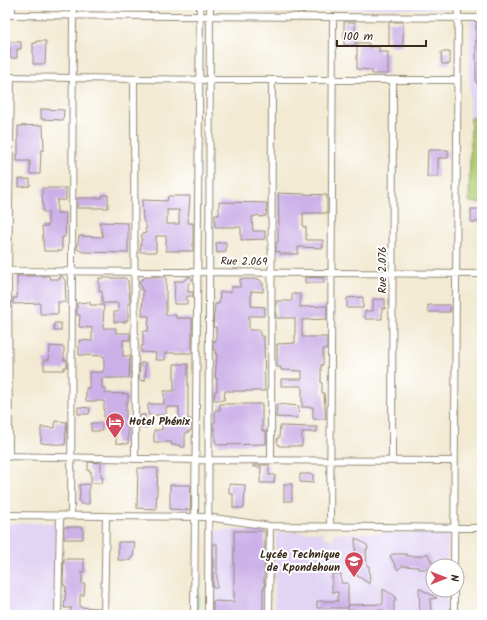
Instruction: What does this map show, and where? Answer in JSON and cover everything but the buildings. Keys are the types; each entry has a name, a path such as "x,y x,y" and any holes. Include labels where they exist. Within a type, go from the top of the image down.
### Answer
{"street":[{"path":"12,5 12,15"},
{"path":"71,516 73,5"},
{"path":"194,615 200,5"},
{"path":"208,615 207,517 210,5"},
{"path":"454,558 458,5"},
{"path":"5,15 482,18"},
{"path":"330,527 333,17"},
{"path":"455,461 196,460 7,456 8,77 200,80 457,80"},
{"path":"134,79 135,459"},
{"path":"271,460 270,272 272,80"},
{"name":"Rue 2.076","path":"392,460 393,80"},
{"name":"Rue 2.069","path":"7,271 209,271 482,274"},
{"path":"5,515 207,517 270,526 482,528"},
{"path":"58,615 60,516"},
{"path":"104,615 106,516"},
{"path":"269,615 270,526"},
{"path":"454,598 454,615"}],"shaded area":[{"path":"219,5 449,5 445,9 221,8"},
{"path":"471,20 482,20 482,118 469,118"},
{"path":"5,523 56,523 55,615 5,615"},
{"path":"215,530 265,531 264,615 210,615 211,534"},
{"name":"Lycée Technique de Kpondehoun","path":"279,532 324,532 324,538 334,539 334,533 445,533 448,536 447,558 425,558 425,598 447,598 447,615 274,615 276,534"}],"green space":[{"path":"471,118 482,118 482,203 469,202"}],"waterway":[{"path":"197,615 198,534"}],"place":[{"name":"Hotel Phénix","path":"115,439"},
{"name":"Lycée Technique de Kpondehoun","path":"354,578"}]}
